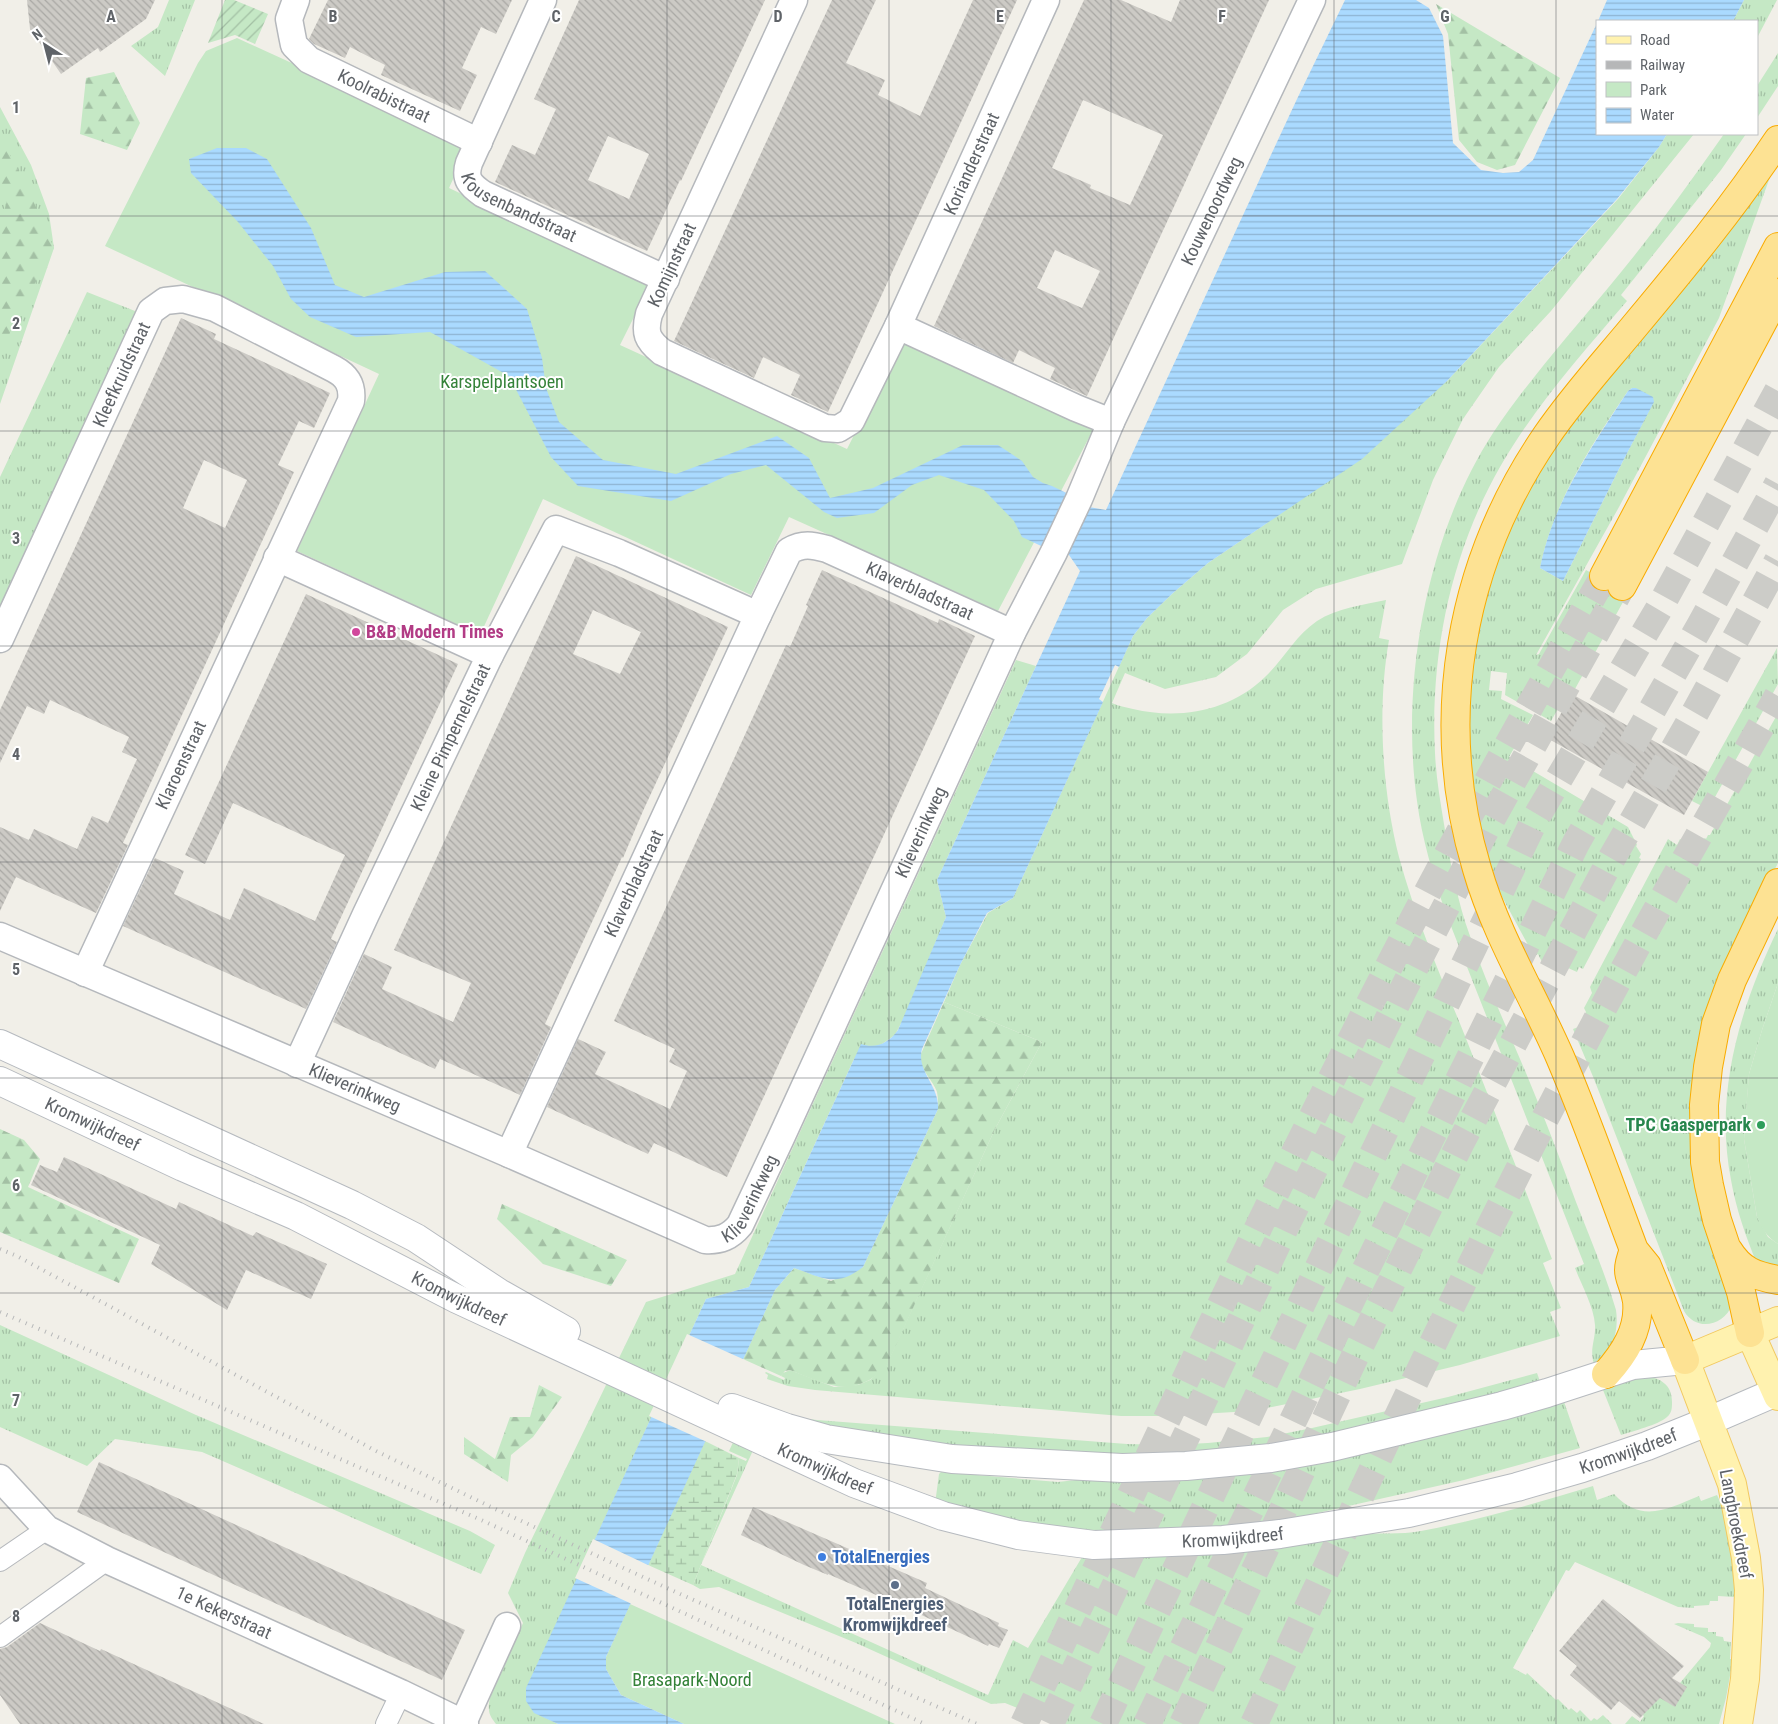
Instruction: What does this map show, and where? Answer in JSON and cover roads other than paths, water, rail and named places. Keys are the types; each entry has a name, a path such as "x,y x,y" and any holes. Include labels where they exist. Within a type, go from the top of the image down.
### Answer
{"highway":[{"path":"1685,1360 1647,1266 1634,1250 1562,1062 1496,921 1476,869 1462,801 1455,747 1456,691 1465,623 1487,549 1502,513 1529,463 1577,394 1688,263 1778,140"},
{"path":"1778,247 1613,581 1778,293"},
{"path":"1750,1334 1741,1292 1717,1220 1705,1162 1704,1106 1708,1067 1716,1024 1732,980 1778,883"},
{"path":"1726,1248 1739,1264 1750,1273 1778,1280"},
{"path":"1606,1374 1631,1339 1636,1324 1637,1301 1628,1274 1628,1264 1634,1250"}],"main road":[{"name":"Kromwijkdreef","path":"0,1044 352,1206 416,1238 524,1308 576,1345"},
{"name":"Kromwijkdreef","path":"0,1081 183,1167 296,1216 457,1299 576,1345 743,1422 854,1483 942,1516 1018,1535 1094,1545 1248,1538 1409,1513 1517,1487 1626,1453 1777,1393"},
{"path":"1685,1360 1778,1321"},
{"path":"1750,1334 1777,1393"},
{"name":"Kromwijkdreef","path":"743,1422 787,1428 826,1439 952,1459 1122,1468 1186,1466 1271,1458 1340,1445 1470,1414 1547,1393 1634,1364 1685,1360"},
{"name":"Langbroekdreef","path":"1685,1360 1732,1484 1746,1558 1749,1590 1746,1679 1738,1724"}],"street":[{"name":"Koolrabistraat","path":"296,0 289,19 294,45 309,60 479,142"},
{"name":"Kousenbandstraat","path":"543,0 466,171 468,180 483,194 666,278"},
{"name":"Komijnstraat","path":"794,0 649,314 646,325 647,336 654,346 662,352 825,428 838,429"},
{"name":"Korianderstraat","path":"838,429 851,421 898,326 1046,0"},
{"name":"Kouwenoordweg","path":"1111,422 1312,0"},
{"name":"Kleefkruidstraat","path":"0,639 151,311 165,301 182,299 215,308 334,369 343,374 349,382"},
{"path":"898,326 1076,408 1111,422"},
{"name":"Klaroenstraat","path":"85,973 351,401 352,391 349,382"},
{"name":"Klieverinkweg","path":"0,936 705,1240 724,1239 740,1225 1012,633 1079,499 1111,422"},
{"name":"Kleine Pimpernelstraat","path":"297,1064 366,914 490,655 556,529 619,553 758,615"},
{"name":"Klaverbladstraat","path":"509,1154 789,551 805,544 827,549 1012,633"},
{"path":"277,558 490,655"},
{"name":"1e Kekerstraat","path":"0,1478 47,1529 107,1560 401,1693 452,1721"},
{"path":"0,1561 47,1529"},
{"path":"0,1637 107,1560"},
{"path":"452,1721 507,1626"},
{"path":"386,1724 401,1693"}],"water":[{"path":"1345,0 1416,0 1429,8 1443,36 1453,143 1481,170 1503,173 1519,172 1533,160 1596,25 1596,135 1666,135 1617,199 1447,381 1362,459 1208,563 1147,618 1133,636 1119,667 1115,665 1099,699 1103,702 1013,898 987,913 960,965 922,1049 922,1064 936,1093 938,1109 863,1267 845,1277 837,1279 821,1278 794,1268 775,1290 606,1657 606,1669 621,1695 684,1724 558,1724 534,1713 526,1701 526,1688 706,1299 749,1287 861,1044 872,1046 882,1044 898,1030 946,917 937,880 1080,571 1069,555 1054,552 1022,537 1014,521 984,490 939,475 912,485 874,513 837,518 824,512 766,465 731,474 671,501 578,486 551,457 509,376 430,332 356,337 310,317 291,299 273,266 238,222 191,173 189,159 217,148 246,148 267,159 311,228 335,285 364,297 445,272 485,271 527,309 542,358 546,388 559,422 603,460 676,474 777,436 809,458 830,498 873,488 963,445 998,445 1022,461 1033,477 1079,499 1089,507 1106,510"},
{"path":"1607,0 1744,0 1734,20 1598,20"},
{"path":"1636,388 1653,397 1654,402 1563,581 1540,568 1554,520 1575,475 1601,433 1628,391"}],"tunnel":[{"path":"1103,1724 1328,1248 1534,821 1660,607 1778,391"},
{"path":"1147,1724 1367,1267 1576,843 1700,626 1778,484"},
{"path":"1183,1724 1356,1354 1460,1144 1609,863 1696,711 1778,561"},
{"path":"1024,1724 1200,1350 1336,1070 1463,826 1604,576"},
{"path":"1050,1724 1285,1227 1407,982 1487,827 1622,586"},
{"path":"1254,1724 1419,1372 1549,1111 1639,942 1778,696"}],"railway":[{"path":"0,1249 17,1256 376,1451 491,1507 680,1594 977,1724"},
{"path":"0,1312 479,1519 925,1724"}],"place":[{"name":"B&B Modern Times","path":"356,632"},
{"name":"TPC Gaasperpark","path":"1761,1125"},
{"name":"TotalEnergies","path":"822,1557"},
{"name":"TotalEnergies Kromwijkdreef","path":"895,1585"}],"park label":[{"name":"Karspelplantsoen","path":"502,382"},
{"name":"Brasapark-Noord","path":"692,1680"}]}
